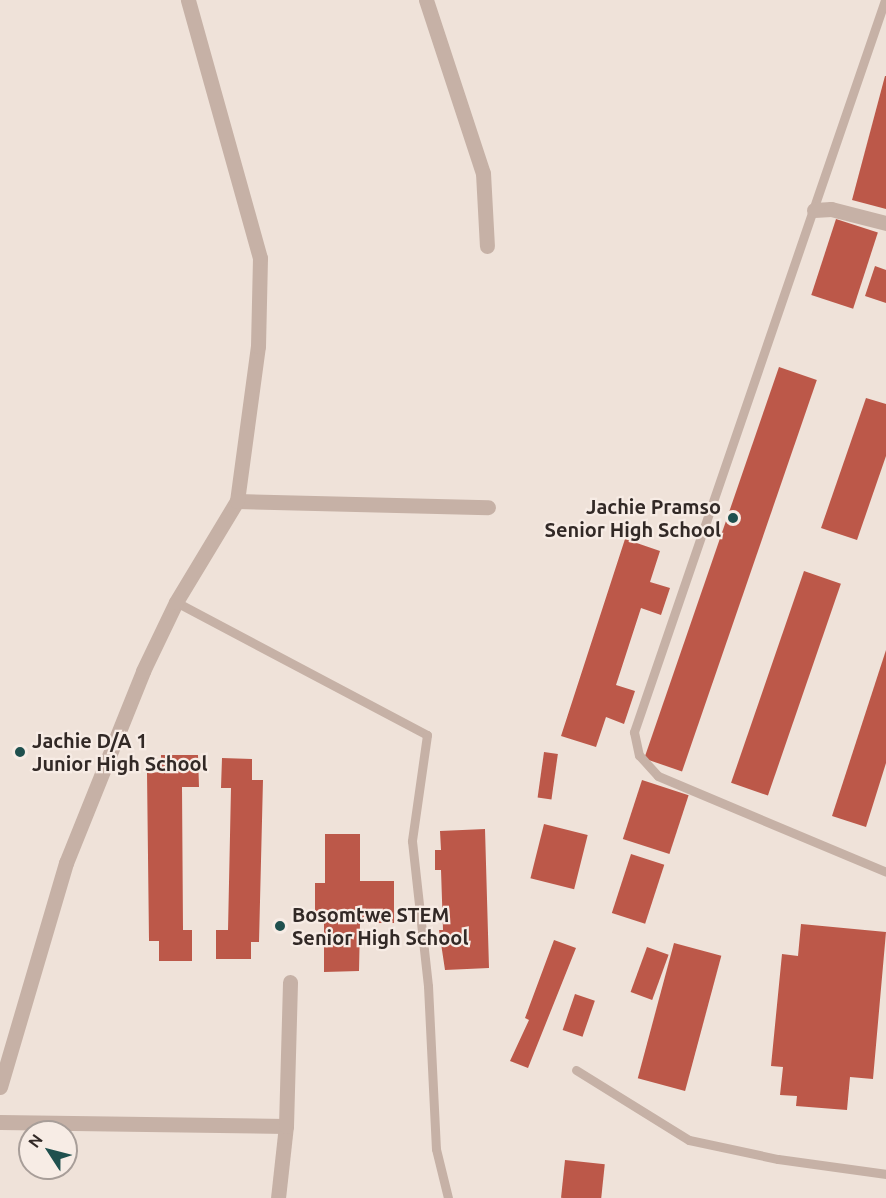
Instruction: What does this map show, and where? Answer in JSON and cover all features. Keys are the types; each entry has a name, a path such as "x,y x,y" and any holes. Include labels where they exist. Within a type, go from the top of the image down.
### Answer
{"street":[{"path":"0,1087 66,863 143,671 176,602 237,501 258,346 260,258 188,0"},
{"path":"426,0 483,173 487,246"},
{"path":"813,210 831,209 886,223"},
{"path":"237,501 488,507"},
{"path":"278,1198 286,1126 291,982"},
{"path":"0,1122 286,1126"}],"lane":[{"path":"885,0 634,732 639,755 658,776 886,872"},
{"path":"176,602 427,735 412,841 428,986 435,1149 448,1198"},
{"path":"576,1070 689,1140 778,1159 886,1174"}],"building":[{"path":"886,76 886,209 852,200"},
{"path":"836,219 878,233 853,309 811,295"},
{"path":"875,266 886,270 886,303 865,296"},
{"path":"779,367 817,380 682,771 644,758"},
{"path":"866,398 886,404 886,456 857,540 821,528"},
{"path":"625,539 660,551 650,582 670,588 661,615 641,608 616,685 635,691 624,724 606,717 596,747 561,736"},
{"path":"804,571 841,584 768,795 731,783"},
{"path":"886,650 886,763 866,827 832,816"},
{"path":"544,752 558,754 551,800 538,798"},
{"path":"161,755 198,755 199,787 182,787 183,930 192,930 192,961 159,961 159,941 149,941 147,773 161,772"},
{"path":"222,758 252,759 252,780 263,780 259,942 251,942 251,959 216,959 216,930 228,930 231,788 221,788"},
{"path":"642,780 689,795 669,854 623,839"},
{"path":"544,824 588,835 574,889 530,878"},
{"path":"485,829 489,968 445,970 439,930 443,930 441,870 435,870 435,850 441,850 440,831"},
{"path":"325,834 360,834 360,881 394,881 394,923 360,923 359,971 324,972 324,921 315,921 315,883 325,883"},
{"path":"631,854 664,865 645,924 612,913"},
{"path":"801,924 886,932 873,1079 850,1077 847,1110 796,1106 797,1096 780,1095 783,1067 771,1066 782,954 798,956"},
{"path":"554,940 576,948 528,1068 510,1061 529,1020 525,1018"},
{"path":"674,943 721,956 685,1091 638,1078"},
{"path":"647,947 669,955 652,1000 631,992"},
{"path":"575,994 595,1001 582,1037 563,1030"},
{"path":"565,1160 605,1164 601,1198 561,1198"}],"place":[{"name":"Jachie Pramso Senior High School","path":"733,518"},
{"name":"Jachie D/A 1 Junior High School","path":"20,752"},
{"name":"Bosomtwe STEM Senior High School","path":"280,926"}]}
